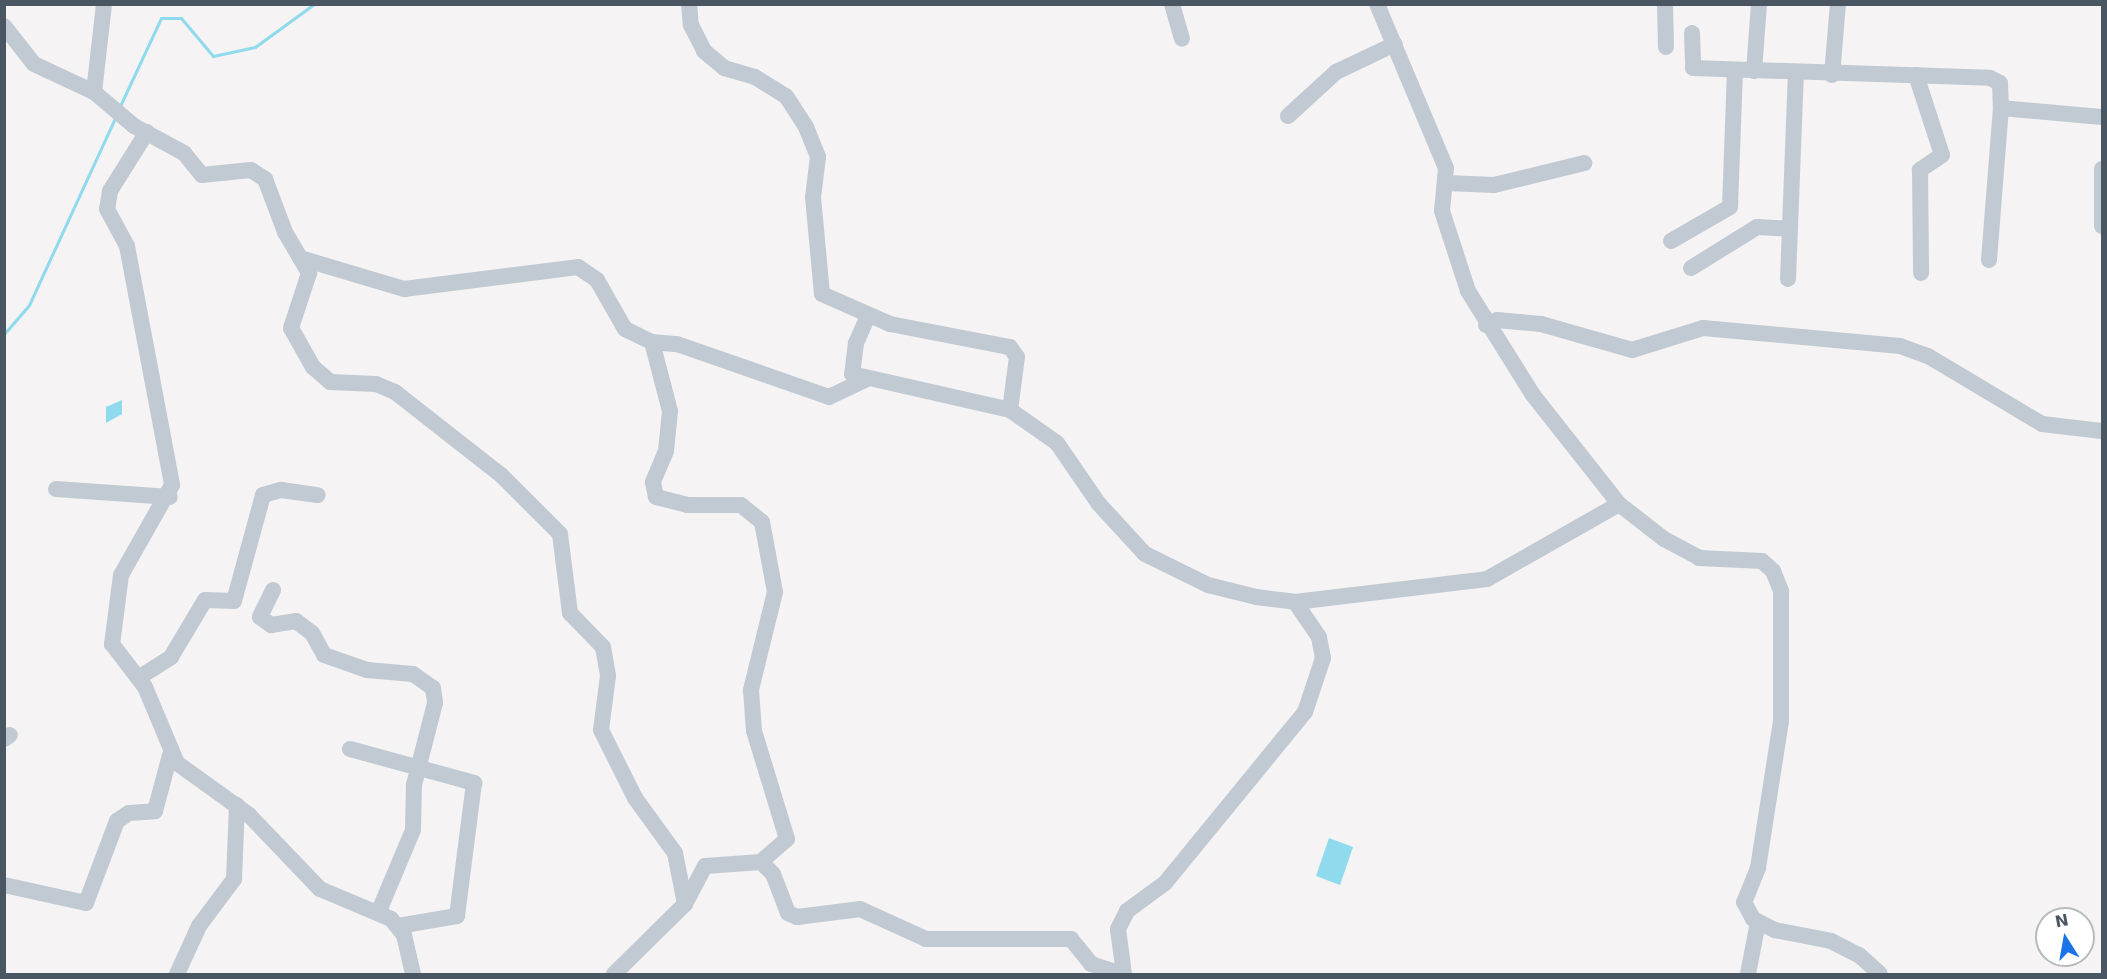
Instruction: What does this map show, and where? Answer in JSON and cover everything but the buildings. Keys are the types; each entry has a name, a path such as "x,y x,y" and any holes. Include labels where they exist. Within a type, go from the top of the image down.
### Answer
{"street":[{"path":"94,92 104,4"},
{"path":"689,4 691,25 704,51 724,68 755,77 786,96 806,128 819,157 813,197 822,294 868,316 1010,347 1017,357 1010,410"},
{"path":"1172,4 1182,39"},
{"path":"1377,4 1395,44 1423,122 1443,158 1446,183 1445,228 1486,325 1619,504 1700,558 1762,561 1781,591 1781,721 1758,868 1744,902 1758,922 1830,941 1859,955 1880,975"},
{"path":"1665,4 1666,46"},
{"path":"1754,71 1759,4"},
{"path":"1832,75 1838,4"},
{"path":"4,26 34,64 94,92 113,110 141,129 184,153 201,175 251,170 265,179 309,273 291,328 313,367 330,382 376,384 394,392 501,475 560,534 570,613 603,647 608,676 601,730 635,798 675,853 685,904"},
{"path":"1692,33 1693,68 1796,75 1916,75 1990,78 2000,83 2001,108 1989,260"},
{"path":"1288,116 1336,72 1395,44"},
{"path":"1671,241 1730,207 1735,70"},
{"path":"1788,279 1796,75"},
{"path":"1916,75 1942,155 1920,170 1921,273"},
{"path":"2001,108 2103,117"},
{"path":"141,129 110,191 107,209 124,236 159,390 172,475 170,497 129,556 113,610 112,644 138,678 170,755 237,805 314,884 379,911 398,926 413,975"},
{"path":"1446,183 1494,185 1584,163"},
{"path":"2103,169 2103,226"},
{"path":"1691,268 1757,227 1790,229"},
{"path":"300,258 404,289 578,267 597,280 625,329 652,342 677,344 829,397 867,380"},
{"path":"868,316 856,343 852,374 867,380 1010,410 1057,443 1099,504 1144,554 1209,585 1295,602 1487,579 1619,504"},
{"path":"1486,325 1497,320 1541,324 1632,350 1703,328 1900,346 1929,356 2042,424 2103,431"},
{"path":"614,975 685,904 705,866 761,862 787,839 754,731 751,690 775,592 770,547 762,522 741,505 687,505 656,497 652,483 666,451 670,411 652,342"},
{"path":"56,489 170,497"},
{"path":"138,678 171,657 205,600 234,601 263,495 281,490 318,495"},
{"path":"273,590 260,617 271,625 296,621 312,633 324,655 367,670 413,674 433,688 435,703 418,765 413,831 379,911"},
{"path":"761,862 774,874 788,913 797,917 860,909 926,939 1071,939 1091,964 1123,975 1118,928 1127,911 1165,883 1305,712 1323,658 1319,637 1295,602"},
{"path":"350,749 470,779 475,792 457,916 398,926"},
{"path":"4,885 86,903 117,821 129,813 155,811 170,755"},
{"path":"177,975 199,926 231,889 239,856 237,805"},
{"path":"1748,975 1758,922"}],"water":[{"path":"122,400 122,414 106,423 106,407"},
{"path":"1329,838 1353,847 1340,885 1316,876"}],"waterway":[{"path":"120,106 161,18 181,18 213,56 255,47 314,4"},
{"path":"4,334 29,305 115,118"}]}
